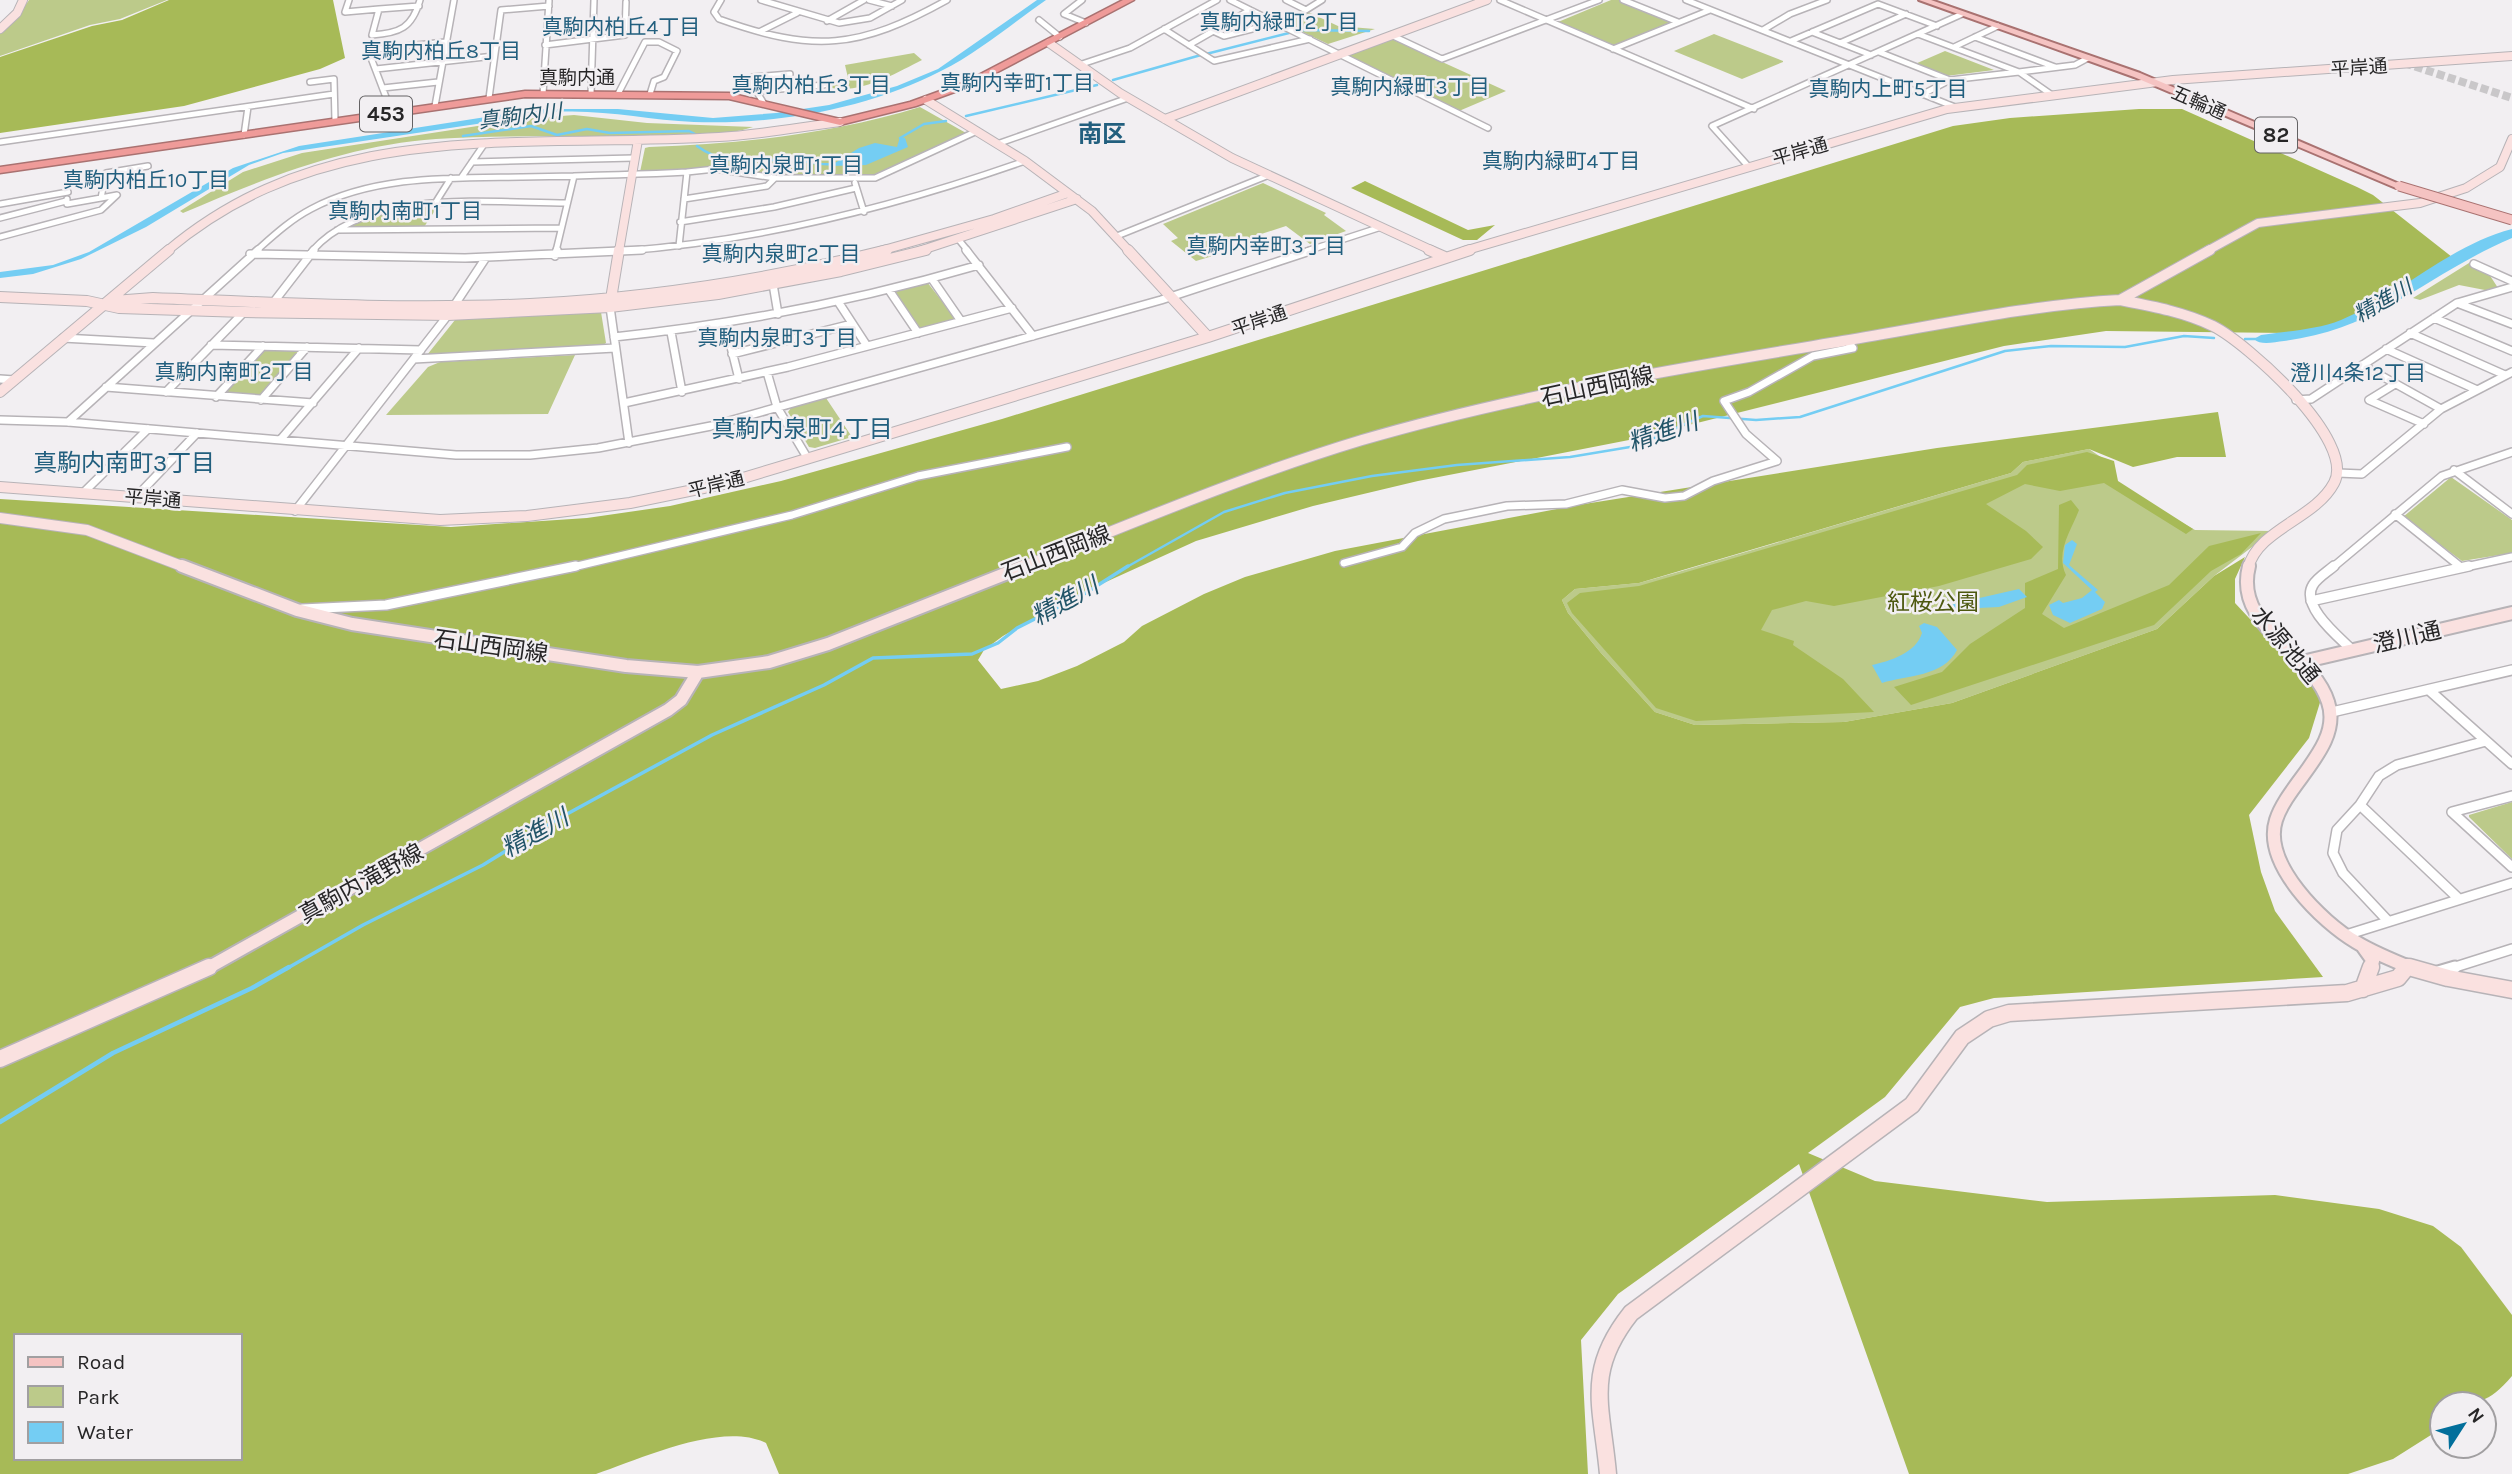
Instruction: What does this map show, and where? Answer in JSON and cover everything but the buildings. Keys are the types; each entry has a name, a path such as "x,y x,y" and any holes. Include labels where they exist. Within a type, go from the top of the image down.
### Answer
{"highway":[{"name":"真駒内通","path":"0,170 489,98 542,94 650,94 765,99 840,122 926,100 984,77 1130,0"}],"main road":[{"name":"五輪通","path":"1923,0 2153,82 2399,186 2512,220"}],"street":[{"path":"0,29 17,13 23,0"},
{"path":"349,0 345,12 419,3 414,23 408,29 372,35 379,9"},
{"path":"435,106 454,0"},
{"path":"591,94 594,0"},
{"path":"721,0 714,10 719,19 761,32 816,44 876,36 906,24 947,0"},
{"path":"761,0 827,21 862,20 902,0"},
{"path":"827,21 866,0 892,6"},
{"path":"1082,0 1064,16 1086,23"},
{"path":"1079,65 1122,51 1217,0"},
{"path":"1230,0 1488,128"},
{"path":"1286,0 1307,10 1322,0"},
{"path":"1156,114 1465,0"},
{"path":"1165,119 1487,0"},
{"path":"1500,0 1754,109"},
{"path":"1391,35 1442,59 1599,0"},
{"path":"1623,0 1678,23"},
{"path":"1686,0 1699,2 1710,10 1955,107"},
{"path":"1763,30 1790,15 1827,0"},
{"path":"545,45 625,35 626,2"},
{"path":"489,98 501,10 549,3 542,94"},
{"path":"1791,41 1878,4 1937,26"},
{"path":"1189,45 1250,10"},
{"path":"1613,49 1710,10"},
{"path":"761,32 797,13"},
{"path":"1840,43 1906,14"},
{"path":"1748,166 1710,128 1962,14"},
{"path":"862,20 876,36"},
{"path":"1039,20 1060,37"},
{"path":"1213,30 1224,36 1277,23"},
{"path":"1954,47 1998,26"},
{"path":"1164,29 1214,61 1310,39"},
{"path":"1812,32 1871,55"},
{"path":"1918,34 2019,72 2052,95"},
{"path":"1975,37 2057,67"},
{"path":"392,113 368,50 445,42"},
{"path":"618,94 645,42 659,42 677,51 664,76 654,81 650,94"},
{"path":"1049,43 1128,98 1232,158 1445,257"},
{"path":"1879,52 1950,80"},
{"path":"376,69 494,56"},
{"name":"平岸通","path":"0,487 440,520 556,514 676,495 808,459 1208,337 1445,257 1955,107 2153,82 2512,56"},
{"path":"1923,94 1950,80 2075,65 2088,58"},
{"path":"790,74 753,77 753,86 765,99 824,85"},
{"path":"310,82 334,79 334,121"},
{"path":"383,88 438,82"},
{"path":"0,142 334,94"},
{"path":"997,144 1128,98"},
{"path":"926,100 1025,161 1098,215 1208,337"},
{"path":"244,135 248,107"},
{"path":"0,392 199,223 247,195 282,179 342,160 402,148 485,143 721,137 840,122"},
{"path":"68,422 250,254 294,218 333,199 380,185 451,178 630,176 715,169 775,178 885,176 950,141 977,131"},
{"path":"2120,300 2258,223 2395,207 2433,199 2475,183 2500,167 2512,139"},
{"path":"629,443 610,303 638,140"},
{"path":"461,178 485,143"},
{"path":"472,162 634,158"},
{"path":"250,254 485,258 555,256 678,246 772,232 864,212 951,187 1025,161"},
{"path":"101,198 106,173 148,166"},
{"path":"678,246 687,172"},
{"path":"1117,236 1269,175"},
{"path":"555,256 574,176"},
{"path":"434,205 451,178"},
{"path":"684,199 767,186 775,178"},
{"path":"853,178 864,212"},
{"path":"680,222 774,207 856,188"},
{"path":"0,204 69,189 66,201"},
{"path":"0,218 66,201 67,204 117,195 101,209 0,237"},
{"path":"103,303 119,308 191,311 448,315 610,303 774,284 892,259 959,240 1073,196"},
{"path":"0,297 103,303 122,300 454,306 610,303 834,264 952,233 1073,196"},
{"path":"272,303 310,256 337,230 357,218 387,209 434,205 567,203"},
{"path":"0,420 68,422 281,439 346,447 504,456 569,452 688,432 1172,297 1381,227"},
{"path":"337,230 561,228"},
{"path":"959,240 1033,336"},
{"path":"295,511 448,315 485,258"},
{"path":"2474,264 2512,281"},
{"path":"614,337 725,323 839,303 979,265"},
{"path":"932,279 961,321"},
{"path":"774,284 778,314"},
{"path":"2296,400 2311,399 2457,303 2512,287"},
{"path":"889,290 918,333"},
{"path":"2120,300 2158,307 2205,322 2227,333 2262,360 2329,439 2338,463 2338,473 2362,474 2441,409 2508,374"},
{"name":"石山西岡線","path":"0,518 87,530 297,610 403,634 626,666 698,672 769,662 828,644 1329,449 1645,374 2065,303 2120,300"},
{"path":"839,303 867,346"},
{"path":"2457,303 2512,324"},
{"path":"624,403 739,379 1012,308"},
{"path":"166,392 244,312"},
{"path":"2434,318 2512,351"},
{"path":"725,323 739,379"},
{"path":"732,354 852,324"},
{"path":"671,331 682,392"},
{"path":"2410,333 2508,374"},
{"path":"63,338 154,343"},
{"path":"1344,563 1402,547 1415,533 1444,519 1507,506 1566,504 1622,490 1665,498 1684,496 1713,481 1777,461 1751,440 1724,401 1749,391 1813,356 1853,348 1847,341"},
{"path":"211,345 421,350"},
{"path":"216,397 263,346"},
{"path":"261,400 307,347"},
{"path":"281,439 359,348"},
{"path":"414,359 615,348"},
{"path":"2386,349 2475,389"},
{"path":"2362,365 2441,409"},
{"path":"767,372 777,407 808,459"},
{"path":"0,379 14,380"},
{"path":"2395,384 2369,400 2424,424"},
{"path":"106,387 313,403"},
{"path":"84,492 148,429"},
{"path":"137,496 197,433"},
{"path":"297,610 386,605 540,575 792,515 919,476 1068,447"},
{"path":"2352,650 2328,629 2311,601 2310,592 2317,579 2442,476 2510,454"},
{"path":"2454,470 2512,514"},
{"name":"水源池通","path":"2332,712 2321,685 2256,614 2247,597 2246,567 2252,553 2331,489 2338,473"},
{"path":"2395,514 2462,568"},
{"path":"2311,601 2512,557"},
{"name":"澄川通","path":"2302,662 2512,613"},
{"path":"2512,670 2332,712 2330,727 2322,743 2281,808 2274,835 2282,865 2298,890 2346,935 2407,967 2430,975 2467,985 2512,990"},
{"name":"真駒内滝野線","path":"0,1059 130,1005 243,949 668,710 681,700 698,672"},
{"path":"2429,690 2512,764"},
{"path":"2388,921 2343,873 2333,853 2337,830 2360,805 2379,776 2397,765 2486,741"},
{"path":"2512,796 2452,812 2512,867"},
{"path":"2360,805 2459,899"},
{"path":"2346,935 2512,883"},
{"path":"2361,944 2373,961 2364,989"},
{"path":"2430,975 2512,948"},
{"path":"1608,1474 1599,1366 1611,1335 1631,1313 1912,1105 1938,1076 1959,1038 1977,1022 2009,1013 2347,993 2399,978 2407,967"}],"green space":[{"path":"29,0 167,0 120,19 90,25 0,56 0,33 14,22"},
{"path":"169,0 333,0 345,58 320,69 184,106 0,133 0,57 92,26 122,20"},
{"path":"1611,0 1620,0 1672,23 1615,46 1558,22"},
{"path":"1304,10 1338,26 1375,29 1328,44 1277,20"},
{"path":"1714,34 1783,62 1742,79 1674,51"},
{"path":"1390,40 1506,91 1459,111 1346,56"},
{"path":"1945,51 1994,70 1946,76 1915,64"},
{"path":"914,53 922,60 890,76 855,88 831,88 832,83 848,78 845,65"},
{"path":"920,107 966,133 871,176 765,175 715,167 640,172 645,148 649,147 717,143 820,131"},
{"path":"2139,109 2182,109 2373,195 2452,257 2366,311 2327,327 2297,333 2106,331 2004,346 1629,440 1418,481 1313,506 1196,541 1064,601 1003,636 984,650 978,660 1001,689 1038,681 1077,666 1124,642 1142,626 1204,594 1245,577 1335,551 1578,505 1937,448 2218,412 2226,457 2177,457 2133,467 2089,449 2023,462 2011,473 1639,583 1575,589 1562,600 1568,613 1601,653 1655,712 1695,725 1844,722 1952,703 2157,629 2214,576 2245,557 2235,579 2235,603 2322,696 2309,738 2249,815 2261,872 2275,911 2323,977 1994,998 1960,1007 1885,1097 1808,1153 1875,1181 2047,1202 2275,1195 2379,1209 2433,1226 2461,1247 2512,1315 2512,1376 2498,1390 2428,1390 2428,1437 2393,1459 2348,1474 1909,1474 1799,1164 1618,1294 1581,1340 1588,1474 779,1474 766,1443 748,1437 727,1436 681,1445 596,1474 0,1474 0,499 451,527 587,518 670,506 781,481 1002,419 1953,126 2010,118"},
{"path":"574,115 647,123 753,127 709,134 493,137 403,143 338,156 275,176 183,213 180,211 243,172 302,153 523,119"},
{"path":"1365,181 1468,230 1495,225 1477,240 1463,240 1351,188"},
{"path":"1263,183 1326,213 1324,215 1346,231 1310,244 1286,226 1212,250 1216,255 1196,261 1171,241 1178,238 1163,224"},
{"path":"438,206 424,227 345,228 377,213"},
{"path":"2469,263 2487,271 2498,288 2490,291 2459,285 2420,300 2413,298"},
{"path":"927,282 956,319 920,329 894,292"},
{"path":"595,310 601,312 606,343 603,345 427,355 455,320"},
{"path":"265,347 300,349 259,397 222,395"},
{"path":"575,355 548,414 386,415 428,367 440,362"},
{"path":"826,398 852,437 815,448 809,447 788,412 791,408"},
{"name":"紅桜公園","path":"2089,449 2111,464 2111,482 2195,530 2273,531 2214,576 2157,629 1952,703 1844,722 1695,725 1655,712 1601,653 1568,613 1562,600 1575,589 1639,583 2011,473 2023,462"},
{"path":"2087,452 2114,461 2118,481 2193,529 2186,534 2104,483 2060,491 2025,484 1986,504 2026,531 2043,547 2031,559 1939,586 1834,606 1806,601 1772,610 1761,630 1794,641 1793,645 1843,679 1874,712 1696,721 1656,708 1572,613 1567,603 1580,593 1639,586 2017,475 2027,465"},
{"path":"2451,477 2512,520 2512,553 2462,561 2403,517"},
{"path":"2071,500 2079,510 2063,550 2066,575 2042,614 2064,628 2169,585 2209,546 2261,533 2241,554 2211,571 2154,625 1911,705 1894,687 1942,672 1970,644 2025,608 2025,583 2058,569 2059,505"},
{"path":"2512,802 2512,859 2469,815"}],"water":[{"name":"真駒内川","path":"1037,0 1046,0 982,47 941,71 913,84 852,105 788,117 725,122 556,112 283,153 249,165 146,227 81,259 33,274 0,278 0,272 53,265 89,252 233,168 299,146 538,109 618,109 713,118 829,105 897,86 938,69"},
{"path":"900,137 905,138 908,147 866,165 830,166 859,148 875,143 897,147"},
{"path":"2072,540 2077,544 2069,565 2098,590 2095,592 2105,602 2102,609 2070,623 2053,615 2049,605 2059,600 2063,603 2082,598 2092,590 2063,563 2065,545"},
{"path":"2019,589 2027,597 1999,607 1939,610 1953,604"},
{"path":"1924,623 1937,627 1957,650 1951,659 1924,674 1882,683 1872,665 1908,651 1919,640 1922,633 1919,626"}],"waterway":[{"path":"1299,30 1369,31"},
{"path":"1206,54 1289,33"},
{"path":"1113,80 1201,55"},
{"path":"966,116 1097,85"},
{"path":"900,138 924,124 946,121"},
{"name":"真駒内川","path":"463,136 531,126 557,135 587,129 610,133 689,131 695,134"},
{"path":"697,146 720,158 732,160 794,160 833,164"},
{"name":"精進川","path":"2261,339 2315,332 2346,323 2388,302 2468,253 2512,233"},
{"name":"精進川","path":"1125,568 1224,512 1285,493 1372,476 1457,465 1570,457 1636,446 1703,416 1756,420 1800,417 2005,351 2051,346 2125,347 2184,336 2214,338"},
{"name":"精進川","path":"2245,339 2261,339"},
{"name":"精進川","path":"286,969 363,925 483,865 556,820 712,735 824,685 873,658 972,654 998,643 1017,628 1084,594 1128,566"},
{"name":"精進川","path":"0,1122 113,1053 252,988 289,967"}],"tunnel":[{"path":"2404,63 2512,98"}],"district":[{"name":"真駒内緑町2丁目","path":"1279,22"},
{"name":"真駒内柏丘4丁目","path":"621,27"},
{"name":"真駒内柏丘8丁目","path":"441,51"},
{"name":"真駒内幸町1丁目","path":"1017,83"},
{"name":"真駒内柏丘3丁目","path":"811,85"},
{"name":"真駒内緑町3丁目","path":"1410,87"},
{"name":"真駒内上町5丁目","path":"1888,89"},
{"name":"南区","path":"1102,134"},
{"name":"真駒内緑町4丁目","path":"1561,161"},
{"name":"真駒内泉町1丁目","path":"786,165"},
{"name":"真駒内柏丘10丁目","path":"146,180"},
{"name":"真駒内南町1丁目","path":"405,211"},
{"name":"真駒内幸町3丁目","path":"1266,246"},
{"name":"真駒内泉町2丁目","path":"781,254"},
{"name":"真駒内泉町3丁目","path":"777,338"},
{"name":"真駒内南町2丁目","path":"234,372"},
{"name":"澄川4条12丁目","path":"2358,373"},
{"name":"真駒内泉町4丁目","path":"802,429"},
{"name":"真駒内南町3丁目","path":"124,463"}]}
